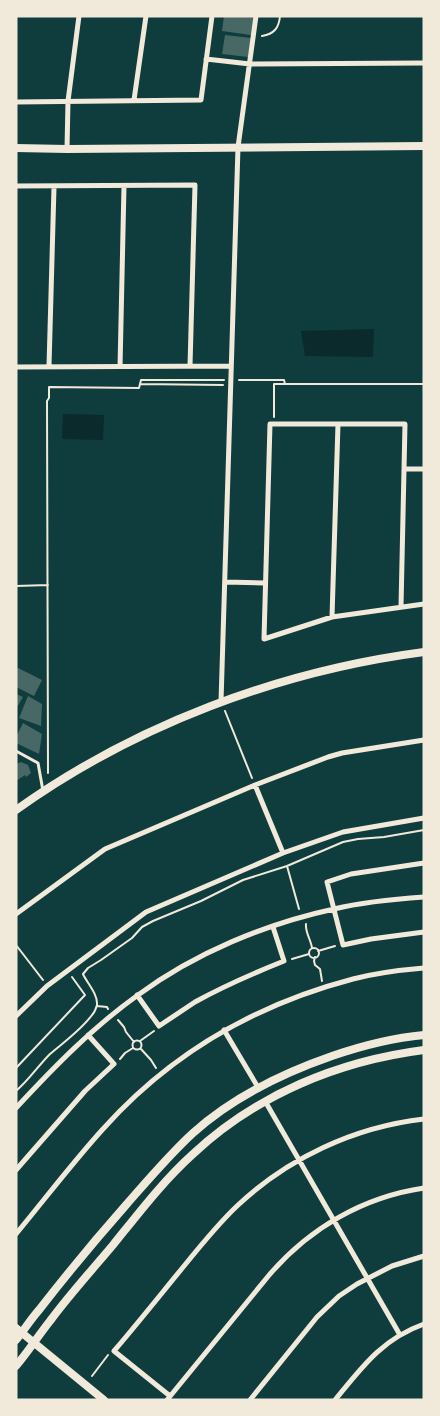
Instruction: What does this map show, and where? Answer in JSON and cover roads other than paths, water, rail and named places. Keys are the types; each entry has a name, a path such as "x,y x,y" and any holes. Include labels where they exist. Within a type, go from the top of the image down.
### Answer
{"street":[{"path":"67,149 68,100 79,16"},
{"path":"134,100 146,16"},
{"path":"16,102 201,100 212,16"},
{"path":"222,702 238,147 256,16"},
{"path":"206,59 250,64 424,63"},
{"path":"16,148 424,146"},
{"path":"16,186 195,185 190,366"},
{"path":"120,367 124,186"},
{"path":"49,366 54,187"},
{"path":"16,367 231,366"},
{"path":"401,607 405,424 270,424 264,639 332,617 424,604"},
{"path":"332,617 338,424"},
{"path":"404,468 424,469"},
{"path":"226,582 265,583"},
{"path":"16,810 43,791 99,758 194,712 284,682 340,666 390,656 424,652"},
{"path":"16,914 105,849 255,785 342,753 424,740"},
{"path":"255,785 283,853"},
{"path":"16,1016 47,986 67,970 146,912 283,853 343,832 424,818"},
{"path":"424,863 351,874 327,882 343,945 424,932"},
{"path":"16,1108 88,1035 137,995 193,960 247,936 302,917 362,903 424,896"},
{"path":"137,995 159,1026 211,994 284,961 273,927"},
{"path":"16,1234 103,1129 140,1092 182,1057 224,1030 294,997 354,978 424,968"},
{"path":"224,1030 259,1089"},
{"path":"16,1170 85,1091 114,1064 88,1035"},
{"path":"16,1340 19,1331 152,1175 195,1132 212,1119 236,1102 295,1071 355,1048 424,1035"},
{"path":"16,1366 50,1320 164,1183 192,1154 219,1131 265,1101 304,1082 347,1066 398,1053 424,1050"},
{"path":"265,1101 400,1335"},
{"path":"424,1119 395,1123 338,1140 299,1160 266,1182 227,1216 114,1351 168,1398 281,1262 306,1239 334,1220 369,1202 400,1192 424,1188"},
{"path":"250,1400 317,1317 339,1296 367,1278 404,1261 424,1256"},
{"path":"335,1400 380,1348 400,1335 424,1324"},
{"path":"19,1331 35,1342 104,1400"}],"lane":[{"path":"16,751 38,763 43,791"}],"water":[{"path":"374,329 373,357 305,356 301,331"},
{"path":"63,414 104,415 103,440 62,439"}]}
